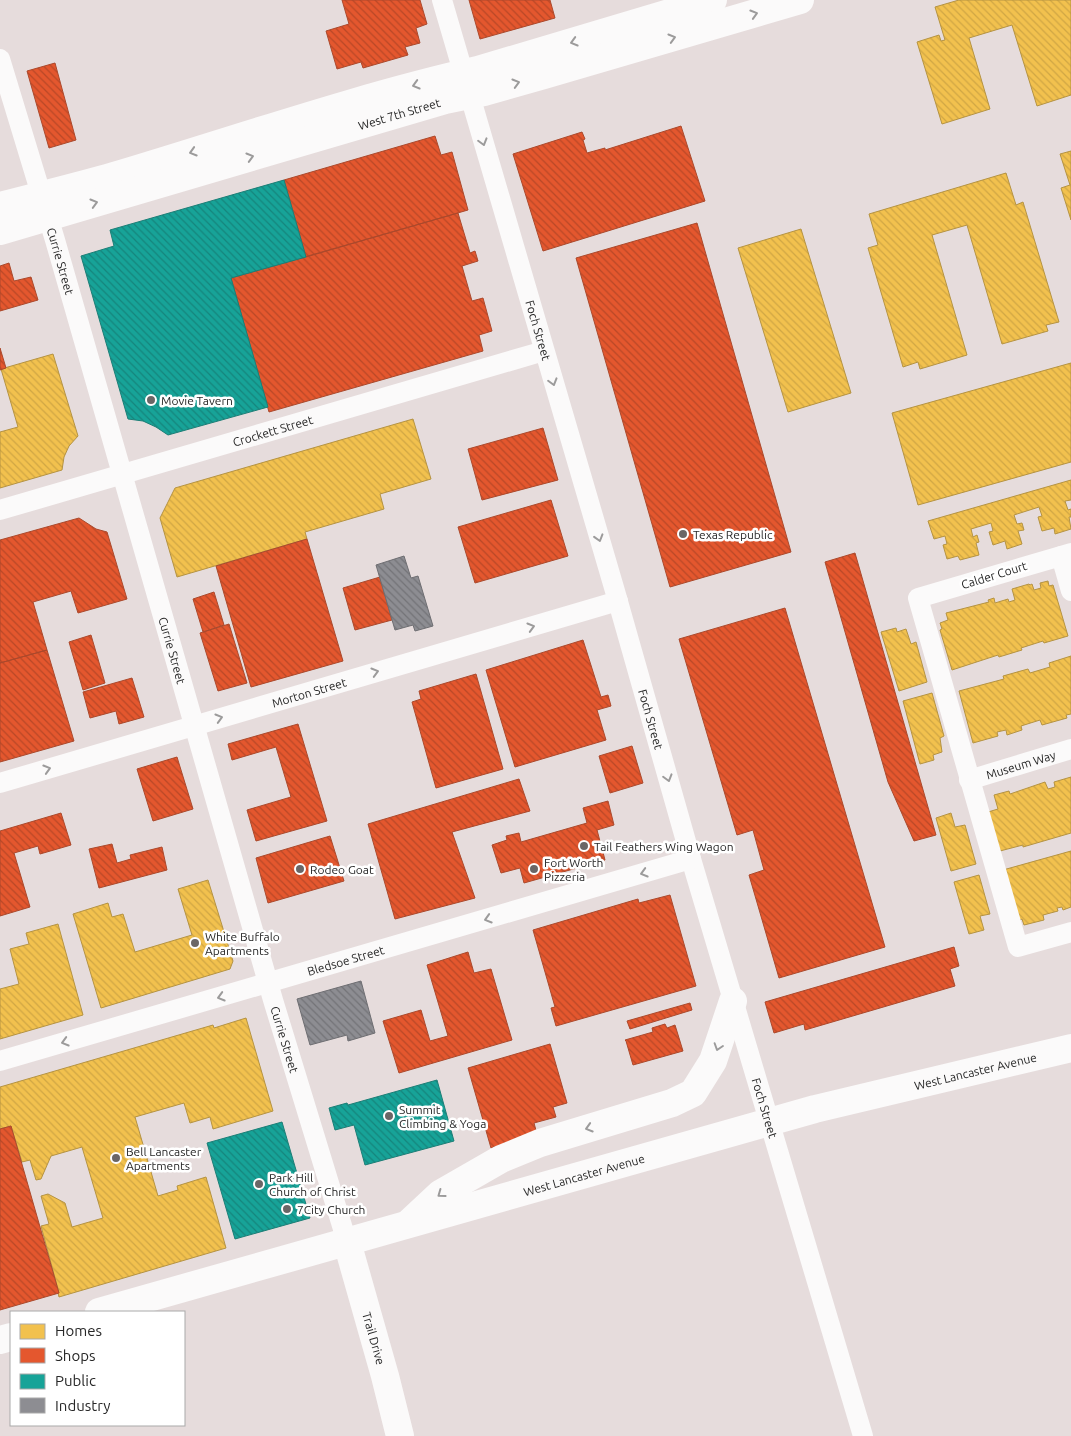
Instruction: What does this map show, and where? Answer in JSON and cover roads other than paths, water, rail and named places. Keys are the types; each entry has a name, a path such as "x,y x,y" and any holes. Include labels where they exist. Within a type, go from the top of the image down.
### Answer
{"main road":[{"name":"West 7th Street","path":"466,84 604,33 713,0"},
{"name":"West 7th Street","path":"0,231 44,206 113,176 411,86 466,84 625,52 800,0"},
{"name":"West 7th Street","path":"0,206 44,206"},
{"path":"406,1226 440,1194 501,1159 540,1143 672,1103 693,1093 713,1061 733,1000"},
{"name":"West Lancaster Avenue","path":"103,1311 815,1109 1071,1048"},
{"name":"Trail Drive","path":"346,1242 385,1376 400,1436"}],"street":[{"name":"Foch Street","path":"442,0 691,859 863,1436"},
{"name":"Currie Street","path":"0,58 122,474 268,984 346,1242"},
{"name":"Crockett Street","path":"0,510 544,351"},
{"path":"1066,554 1071,591"},
{"name":"Calder Court","path":"969,780 918,598 1066,554"},
{"name":"Morton Street","path":"0,783 618,602"},
{"name":"Museum Way","path":"969,780 1071,749"},
{"path":"969,780 1018,947 1071,932"},
{"name":"Bledsoe Street","path":"0,1061 691,859"}],"place":[{"name":"Movie Tavern","path":"151,400"},
{"name":"Texas Republic","path":"683,534"},
{"name":"Tail Feathers Wing Wagon","path":"584,846"},
{"name":"Rodeo Goat","path":"300,869"},
{"name":"Fort Worth Pizzeria","path":"534,869"},
{"name":"White Buffalo Apartments","path":"195,943"},
{"name":"Summit Climbing & Yoga","path":"389,1116"},
{"name":"Bell Lancaster Apartments","path":"116,1158"},
{"name":"Park Hill Church of Christ","path":"259,1184"},
{"name":"7City Church","path":"287,1209"}]}
